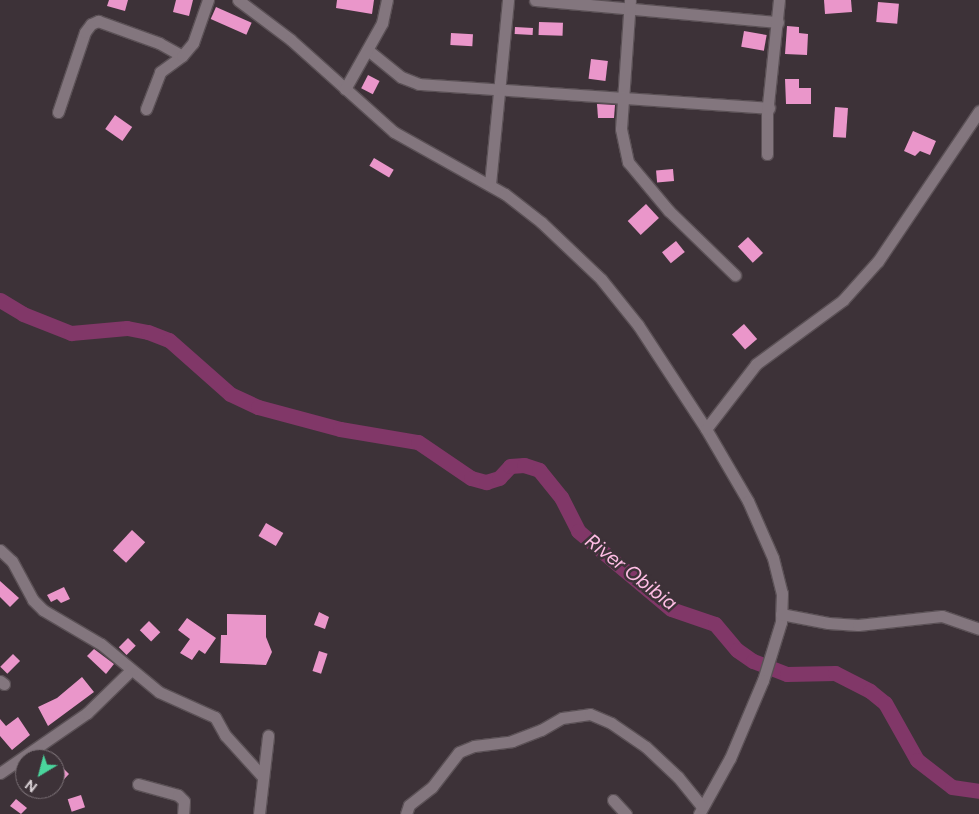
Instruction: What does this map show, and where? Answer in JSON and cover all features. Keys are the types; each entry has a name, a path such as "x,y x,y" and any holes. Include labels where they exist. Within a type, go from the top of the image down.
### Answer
{"street":[{"path":"146,109 160,72 182,56 193,43 208,0"},
{"path":"238,0 250,7 417,148 490,184 541,222 601,279 638,325 706,430 748,501 773,558 782,593 781,614 772,658 730,758 701,811 678,777 646,747 610,723 590,714 562,718 541,730 512,741 474,746 460,752 432,787 409,805 406,814"},
{"path":"250,7 262,0"},
{"path":"345,89 369,51 382,23 387,0"},
{"path":"490,184 502,88 508,0"},
{"path":"534,0 630,5 778,22"},
{"path":"767,154 769,108 779,0"},
{"path":"630,5 622,96 622,144 628,162 670,211 736,275"},
{"path":"58,112 85,32 98,21 159,43 182,56"},
{"path":"369,51 410,82 769,108"},
{"path":"706,430 756,364 842,300 872,268 979,111"},
{"path":"0,550 12,561 33,600 42,610 101,644 130,670 159,692 215,717 225,735 262,776"},
{"path":"781,614 828,623 858,625 942,616 979,629"},
{"path":"0,773 87,713 130,670"},
{"path":"259,814 268,736"},
{"path":"138,784 178,795 184,801 184,814"},
{"path":"613,800 626,814"}],"building":[{"path":"109,0 128,0 125,11 107,6"},
{"path":"176,0 193,0 189,16 173,12"},
{"path":"337,0 374,0 372,14 336,8"},
{"path":"824,0 851,0 852,12 825,14"},
{"path":"878,2 899,4 897,24 876,22"},
{"path":"216,7 252,23 246,35 211,19"},
{"path":"539,22 563,23 563,36 539,35"},
{"path":"787,26 799,27 799,33 808,34 807,55 785,54"},
{"path":"515,27 533,28 533,35 515,34"},
{"path":"744,31 767,35 764,51 741,47"},
{"path":"451,33 473,34 472,46 450,45"},
{"path":"591,59 608,61 605,81 589,79"},
{"path":"368,75 380,81 373,94 361,88"},
{"path":"785,79 799,79 799,88 811,88 811,104 786,104"},
{"path":"597,104 615,105 614,118 598,118"},
{"path":"835,107 848,108 846,138 833,137"},
{"path":"115,115 132,127 122,141 105,129"},
{"path":"913,131 936,141 930,155 920,151 915,156 904,151"},
{"path":"374,158 394,170 389,178 369,166"},
{"path":"673,169 674,181 657,182 656,170"},
{"path":"646,204 659,218 641,235 628,221"},
{"path":"748,237 763,253 753,263 738,247"},
{"path":"676,241 685,252 671,263 662,252"},
{"path":"744,324 757,339 745,350 732,334"},
{"path":"266,523 283,533 276,546 258,536"},
{"path":"132,530 145,542 126,563 113,550"},
{"path":"0,581 19,598 10,607 0,597"},
{"path":"64,587 70,599 61,603 57,599 51,602 47,595"},
{"path":"319,612 329,617 325,629 314,625"},
{"path":"227,614 266,615 266,637 272,652 266,665 220,663 221,635 227,635"},
{"path":"187,618 216,638 205,654 199,650 192,660 180,653 190,639 178,630"},
{"path":"149,621 160,632 151,642 140,630"},
{"path":"128,638 136,646 127,655 119,647"},
{"path":"94,649 114,664 106,674 87,656"},
{"path":"319,651 328,654 321,674 313,671"},
{"path":"13,654 20,661 7,674 0,667"},
{"path":"82,677 94,692 48,726 38,707 57,698"},
{"path":"18,717 30,735 12,750 0,736 0,719 6,726"},
{"path":"65,770 69,774 65,778"},
{"path":"81,795 85,807 72,812 68,799"},
{"path":"16,799 27,808 21,814 10,806"}],"waterway":[{"name":"River Obibia","path":"0,300 23,314 71,333 127,328 148,332 169,340 230,394 258,407 340,429 418,442 471,478 486,482 499,478 510,466 524,465 539,470 561,497 578,531 671,609 715,624 737,650 753,661 787,674 835,673 870,691 885,703 917,760 952,787 979,791"}]}
